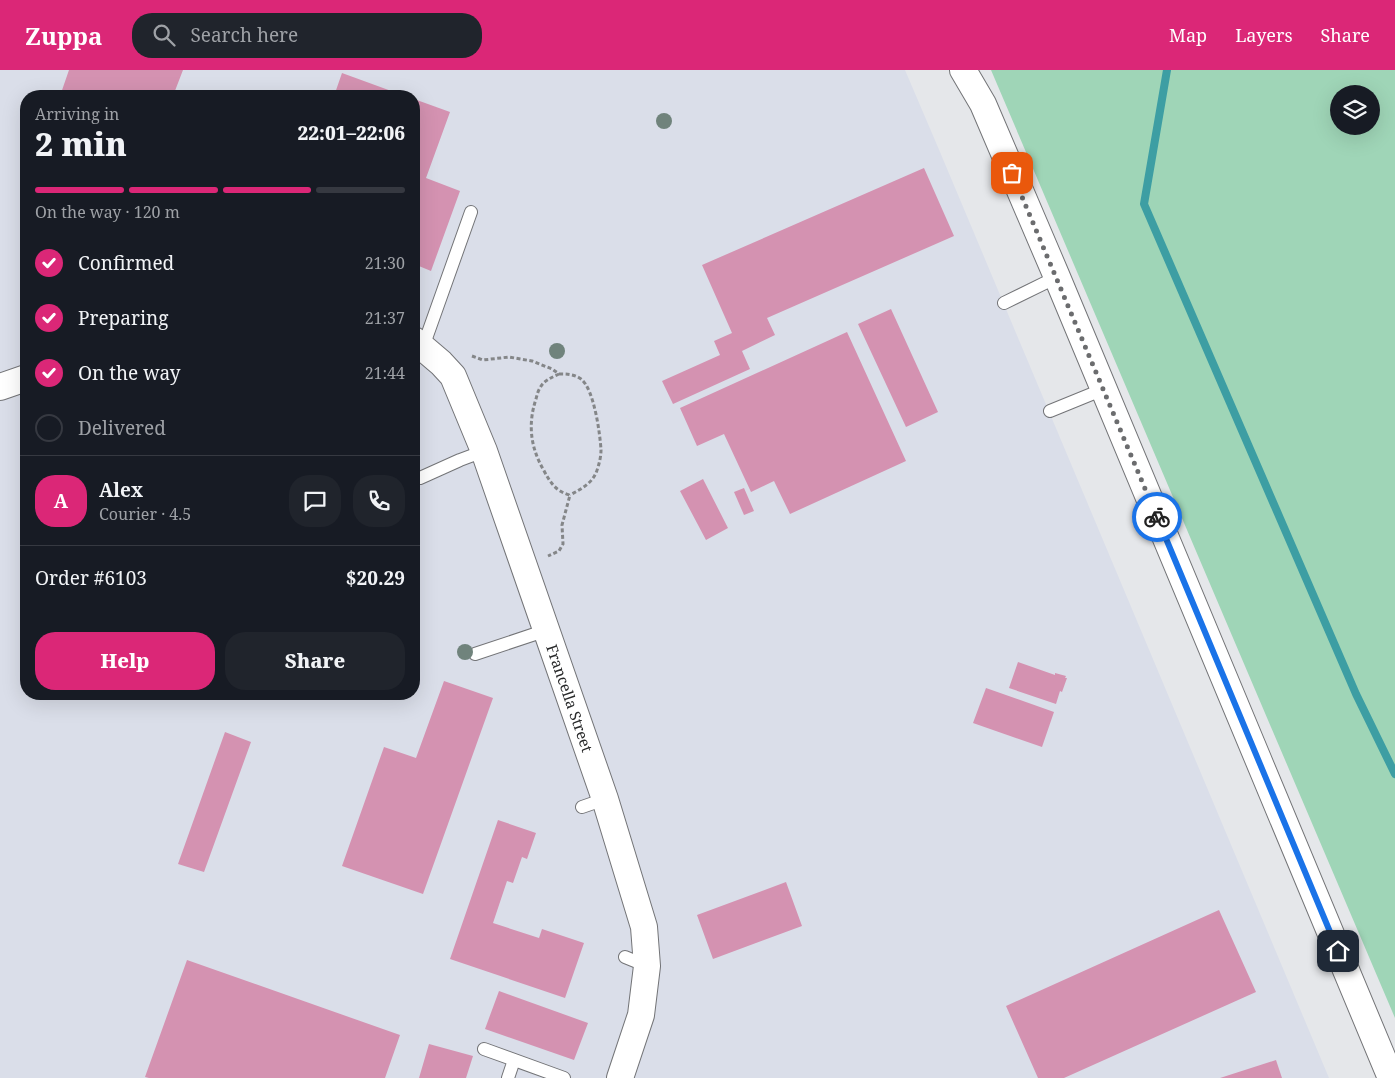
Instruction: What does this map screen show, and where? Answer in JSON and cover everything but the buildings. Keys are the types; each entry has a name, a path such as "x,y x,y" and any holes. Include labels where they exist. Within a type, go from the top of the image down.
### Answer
{"street":[{"path":"963,70 983,104 1057,277 1391,1078"},
{"name":"Francella Street","path":"426,350 453,376 484,451 546,630 594,803 644,926 636,962 641,1015 620,1078"},
{"path":"0,387 20,380"}],"lane":[{"path":"426,350 471,212"},
{"path":"1004,303 1057,277"},
{"path":"1050,411 1104,388"},
{"path":"420,478 484,451"},
{"path":"475,654 546,630"},
{"path":"484,1048 564,1078"},
{"path":"508,1078 514,1060"}],"path":[{"path":"426,350 467,354 483,360 509,357 532,361 559,374"},
{"path":"525,568 559,550 564,544 562,525 570,495 589,483 596,474 600,461 601,449 596,412 588,388 582,380 570,374 559,374 548,379 540,388 531,418 531,434 533,448 551,484 570,495"}],"shaded area":[{"path":"0,70 905,70 1329,1078 0,1078"}],"green space":[{"path":"991,70 1395,70 1395,1018"}],"waterway":[{"path":"1167,70 1144,204 1356,694 1395,774"}],"way so far":[{"path":"1012,173 1157,517"}],"route":[{"path":"1157,517 1338,951"}]}
